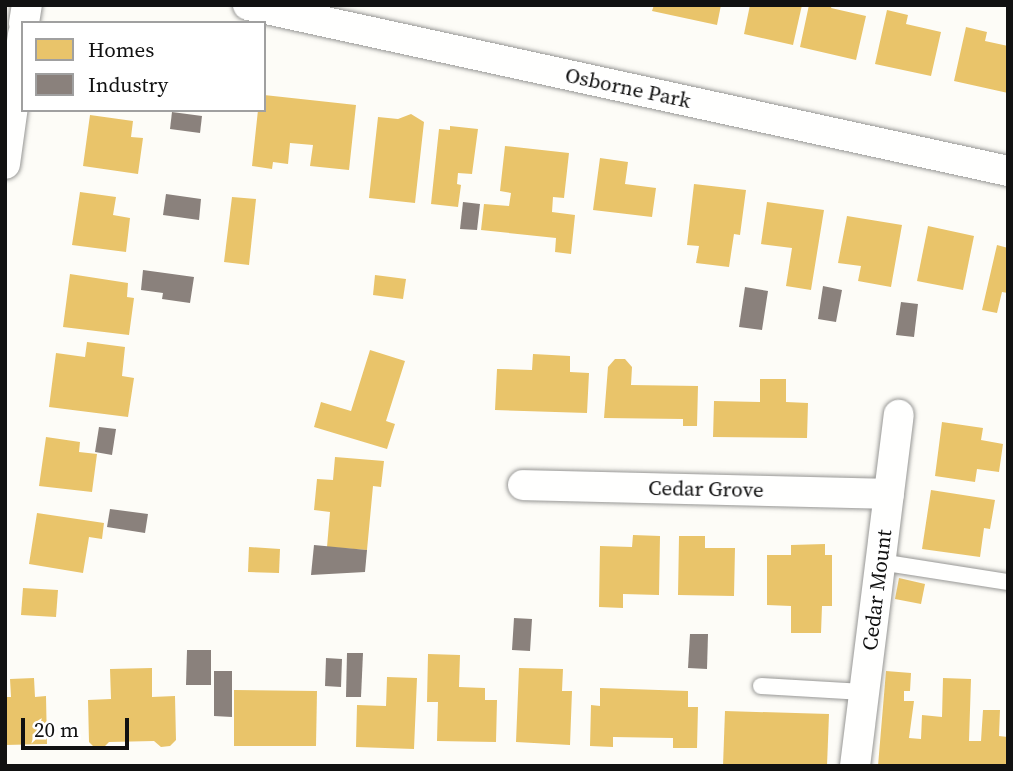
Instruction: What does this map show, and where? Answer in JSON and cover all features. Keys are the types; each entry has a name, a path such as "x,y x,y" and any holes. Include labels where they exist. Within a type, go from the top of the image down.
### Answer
{"street":[{"name":"Osborne Park","path":"248,5 1008,171"},
{"path":"5,164 21,48"},
{"name":"Cedar Mount","path":"855,766 899,415"},
{"name":"Cedar Grove","path":"523,485 889,494"}],"lane":[{"path":"880,562 1008,582"},
{"path":"761,686 864,692"}],"building: Homes":[{"path":"654,5 721,5 717,25 652,11"},
{"path":"750,5 802,5 793,45 744,34"},
{"path":"809,5 832,5 831,8 866,16 856,60 800,47"},
{"path":"887,10 908,15 906,24 941,32 931,76 875,64"},
{"path":"966,27 987,32 985,41 1008,46 1008,93 954,81"},
{"path":"266,95 356,105 349,170 310,166 313,145 290,143 288,164 273,162 272,169 252,166 258,112 266,112"},
{"path":"411,114 424,122 415,203 369,198 378,117 398,119"},
{"path":"90,115 133,121 131,137 143,138 138,174 83,166"},
{"path":"450,126 478,129 472,174 458,173 457,184 461,185 458,207 431,204 439,129 450,130"},
{"path":"505,146 569,153 564,198 553,197 552,212 575,215 571,254 555,252 556,238 481,230 484,204 509,206 511,193 500,191"},
{"path":"600,158 628,162 625,184 656,188 652,217 593,210"},
{"path":"694,184 746,190 740,235 734,234 729,267 696,263 699,246 687,245"},
{"path":"80,192 116,197 113,215 130,218 126,252 72,245"},
{"path":"232,197 256,199 249,265 224,262"},
{"path":"767,202 824,210 811,290 786,286 792,248 761,244"},
{"path":"847,216 902,225 891,287 858,281 861,266 838,263"},
{"path":"928,226 974,236 963,290 917,281"},
{"path":"997,245 1008,248 1008,293 1002,292 997,313 982,310"},
{"path":"70,274 128,283 127,297 134,298 129,335 63,327"},
{"path":"375,275 406,279 403,299 373,295"},
{"path":"87,342 125,347 122,376 134,378 128,417 49,407 56,353 85,357"},
{"path":"370,350 405,361 386,421 395,424 387,449 314,427 321,402 351,411"},
{"path":"533,354 570,356 570,372 589,373 587,413 495,410 497,369 532,370"},
{"path":"615,359 625,359 632,367 631,385 698,386 697,426 683,426 683,419 604,418 608,367"},
{"path":"760,379 786,379 786,402 808,403 807,438 713,437 714,401 760,402"},
{"path":"942,422 983,428 981,440 1003,444 999,472 977,469 975,482 935,476"},
{"path":"46,437 80,442 79,452 97,454 92,492 39,486"},
{"path":"335,457 384,461 381,487 373,486 367,550 327,547 330,512 314,510 317,479 333,480"},
{"path":"931,490 995,500 990,529 984,528 980,557 922,549"},
{"path":"37,513 104,523 102,539 89,537 83,573 29,564"},
{"path":"633,535 660,536 659,595 623,594 623,608 599,607 600,546 632,547"},
{"path":"679,536 705,536 705,548 735,548 734,596 678,595"},
{"path":"825,544 825,555 832,555 832,606 822,606 821,633 791,633 791,606 767,605 767,555 791,555 791,545"},
{"path":"249,547 280,549 279,573 248,572"},
{"path":"899,578 925,584 921,604 895,599"},
{"path":"23,588 58,590 56,617 21,615"},
{"path":"428,654 460,655 459,687 485,688 485,700 497,700 496,742 437,741 438,702 427,702"},
{"path":"152,668 152,697 175,696 176,740 170,746 161,747 154,741 109,742 103,748 95,748 89,742 88,700 111,699 110,669"},
{"path":"519,668 563,669 562,691 572,691 570,745 516,742"},
{"path":"886,671 911,673 910,691 904,691 904,701 914,701 909,738 921,739 922,715 942,717 943,678 971,679 969,741 981,741 983,710 1000,710 999,736 1008,737 1008,766 878,766"},
{"path":"387,677 417,678 414,749 356,747 357,705 386,706"},
{"path":"34,678 35,697 46,696 47,744 5,745 5,697 11,697 10,679"},
{"path":"600,688 688,691 688,707 698,707 697,748 673,748 673,738 613,737 613,747 590,746 591,705 600,706"},
{"path":"234,690 317,691 316,746 234,746"},
{"path":"725,711 829,714 827,766 723,766"}],"building: Industry":[{"path":"172,112 202,116 200,133 170,129"},
{"path":"166,194 201,199 199,220 163,215"},
{"path":"463,202 480,204 477,230 460,229"},
{"path":"143,270 194,277 190,303 162,299 163,293 141,290"},
{"path":"823,286 842,290 836,322 818,319"},
{"path":"745,287 768,291 762,330 739,327"},
{"path":"901,302 918,304 914,337 896,335"},
{"path":"99,427 116,429 112,455 95,452"},
{"path":"110,509 148,514 145,533 107,527"},
{"path":"314,545 367,550 365,572 311,575"},
{"path":"514,618 532,619 530,651 512,650"},
{"path":"690,634 708,634 707,669 688,668"},
{"path":"187,650 211,650 211,685 186,685"},
{"path":"347,653 363,653 361,697 346,697"},
{"path":"326,658 342,659 341,687 325,686"},
{"path":"214,671 232,671 232,717 214,716"}]}
